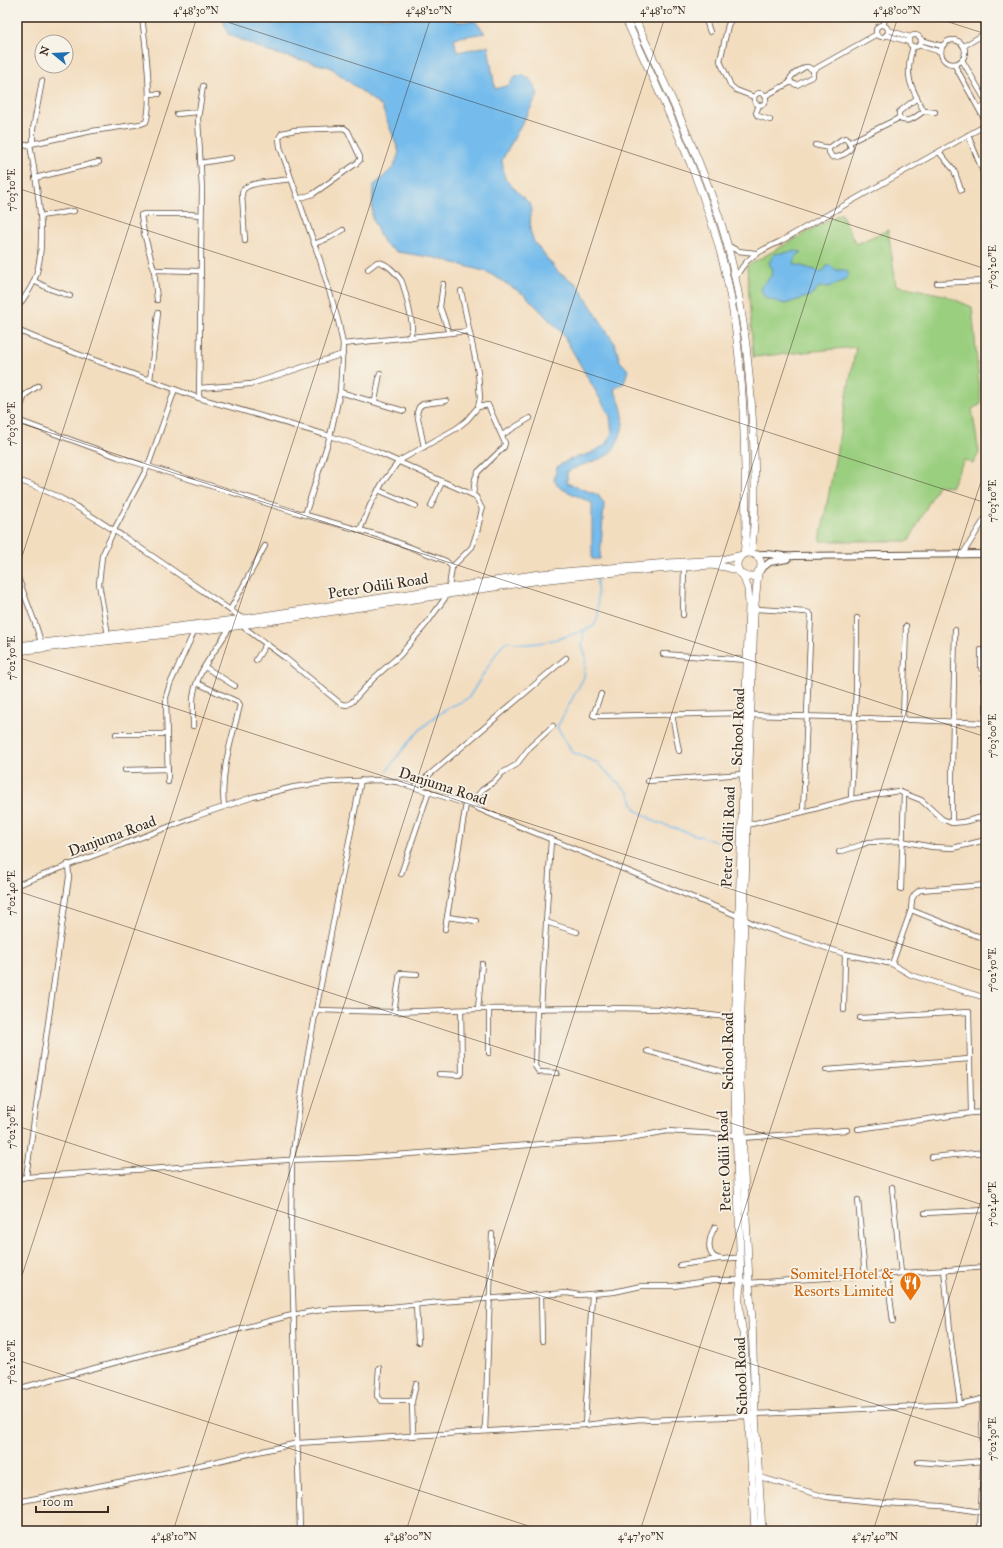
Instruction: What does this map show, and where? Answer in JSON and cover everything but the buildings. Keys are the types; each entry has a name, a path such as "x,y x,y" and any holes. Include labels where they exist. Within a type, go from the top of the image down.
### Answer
{"main road":[{"path":"625,17 693,168 713,227 728,283 740,366 744,425 746,537 748,554 760,562 759,571 751,577 741,573 737,563 738,560 748,554 755,521 755,477 752,414 745,338 735,279 727,245 700,164 634,17"},
{"name":"Peter Odili Road","path":"17,646 41,642 242,622 449,591 564,571 721,560 748,554"},
{"name":"Peter Odili Road","path":"449,591 604,573 684,567 719,566 741,573 748,595 747,714 743,774 741,917 735,1018 735,1075 739,1136 741,1280 738,1290 752,1415 755,1531"},
{"name":"School Road","path":"759,571 747,714 747,825 741,917 739,1136 752,1320 752,1415 760,1478 762,1531"},
{"name":"Peter Odili Road","path":"17,652 194,632 230,627 242,622"}],"street":[{"path":"17,147 92,131 142,124 146,122 148,118 149,94 142,17"},
{"path":"705,17 710,32"},
{"path":"733,17 728,25 720,61 731,86 740,92 754,97"},
{"path":"886,17 883,25 887,33 909,40 913,46 908,71 917,98 924,111"},
{"path":"980,17 986,28"},
{"path":"877,34 876,28 883,25"},
{"path":"877,34 881,37 887,33"},
{"path":"964,46 986,33"},
{"path":"813,70 877,34"},
{"path":"909,40 916,35 921,40 942,46"},
{"path":"919,45 921,40"},
{"path":"947,41 959,41 964,46 965,55 962,60 954,64 945,62 941,52 942,46 947,41"},
{"path":"913,46 919,45 941,52"},
{"path":"962,60 986,101"},
{"path":"954,64 986,122"},
{"path":"791,82 790,79 793,74 799,70 808,67 813,70"},
{"path":"791,82 797,85 810,79 813,76 813,70"},
{"path":"17,309 34,281 40,262 40,216 32,144 33,129 42,81"},
{"path":"765,96 791,82"},
{"path":"199,398 202,189 198,112 203,86"},
{"path":"754,97 759,93 765,96"},
{"path":"149,94 159,94"},
{"path":"759,105 765,103 765,96"},
{"path":"754,97 755,102 759,105"},
{"path":"899,118 899,112 901,109 917,98"},
{"path":"759,105 756,113 758,116 770,120"},
{"path":"979,109 986,105"},
{"path":"899,118 902,121 907,121 924,111 935,112"},
{"path":"177,114 198,112"},
{"path":"850,142 899,118"},
{"path":"735,279 742,266 756,253 781,241 986,125"},
{"path":"298,199 313,194 360,160 348,131 344,128 294,130 280,135 280,147 298,199 314,244 338,320 343,344 340,392 330,436 304,515"},
{"path":"968,135 986,179"},
{"path":"815,145 829,148 846,138 850,142 851,147 850,150 838,158 832,157 829,152 829,148"},
{"path":"939,152 954,170 961,190"},
{"path":"200,163 231,158"},
{"path":"35,178 99,162"},
{"path":"245,241 242,195 244,189 256,184 291,179"},
{"path":"40,216 74,211"},
{"path":"157,300 154,270 144,233 142,215 202,215"},
{"path":"314,244 343,230"},
{"path":"727,245 738,251 756,253"},
{"path":"368,268 377,262 381,262 390,268 401,281 412,321 410,338"},
{"path":"154,270 200,271"},
{"path":"34,281 50,289 70,296"},
{"path":"937,283 986,281"},
{"path":"443,284 440,307 449,333"},
{"path":"360,530 378,490 398,461 457,428 467,420 478,407 480,398 478,372 461,290"},
{"path":"150,380 158,313"},
{"path":"17,330 52,345 199,398 330,436 398,461 473,495 476,497 482,508 472,547 452,567 449,591 427,623 400,655 374,678 352,702 347,705 341,704 266,644 230,610 175,571 114,530 68,502 17,480"},
{"path":"343,344 469,332"},
{"path":"199,388 251,384 343,354"},
{"path":"375,402 380,373"},
{"path":"38,386 26,395 17,418 148,466 304,515 360,530 427,553 446,561 452,567"},
{"path":"108,635 98,584 102,556 148,466 175,389"},
{"path":"340,392 404,411"},
{"path":"424,447 417,414 419,407 423,404 446,401"},
{"path":"473,495 475,479 478,472 504,447 505,443 488,405 478,407"},
{"path":"502,435 530,418"},
{"path":"431,506 442,482"},
{"path":"378,490 416,506"},
{"path":"962,555 986,517"},
{"path":"230,610 265,546"},
{"path":"748,554 768,553 786,557 986,554"},
{"path":"759,571 770,562 789,559 794,556"},
{"path":"683,615 684,567"},
{"path":"17,575 41,642"},
{"path":"755,609 806,612 811,615 803,812"},
{"path":"851,799 857,618"},
{"path":"903,720 906,626"},
{"path":"193,726 194,694 197,683 205,667 230,627"},
{"path":"952,823 955,630"},
{"path":"168,782 166,697 170,684 194,632"},
{"path":"256,660 266,644"},
{"path":"981,650 981,666 986,694 986,720"},
{"path":"663,654 747,660"},
{"path":"415,787 566,658"},
{"path":"205,667 235,686"},
{"path":"197,683 238,702 240,705 225,765 222,789 224,806"},
{"path":"600,694 595,716 747,714 986,723"},
{"path":"672,715 679,750"},
{"path":"445,929 468,804 502,773 516,765 530,747 553,726"},
{"path":"116,734 167,734"},
{"path":"124,770 168,769"},
{"path":"648,781 743,774"},
{"path":"300,1531 292,1227 292,1160 303,1082 316,1010 361,780"},
{"name":"Danjuma Road","path":"17,885 68,864 224,806 253,797 294,787 331,782 361,780 396,782 468,804 741,917 756,925 844,954 892,964 911,975 986,998"},
{"path":"401,874 429,791"},
{"path":"747,825 851,799 898,791 921,800 942,819 952,823 963,822 986,816"},
{"path":"901,889 904,794"},
{"path":"550,839 546,922 535,1066 539,1072 556,1073"},
{"path":"839,852 868,842 902,841 932,847 953,848 986,840"},
{"path":"26,1177 69,877 68,864"},
{"path":"892,964 911,910 912,899 915,894 920,890 986,885"},
{"path":"911,910 974,935 986,938"},
{"path":"447,917 476,921"},
{"path":"546,922 577,932"},
{"path":"844,954 844,1010"},
{"path":"478,1009 482,964"},
{"path":"394,1012 400,973 418,974"},
{"path":"316,1010 394,1012 478,1009 658,1009 735,1018"},
{"path":"489,1009 489,1053"},
{"path":"440,1074 460,1075 462,1073 461,1010"},
{"path":"860,1018 968,1012 971,1113"},
{"path":"647,1051 735,1075"},
{"path":"826,1070 969,1059"},
{"path":"858,1129 986,1112"},
{"path":"17,1179 26,1177 292,1160 356,1158 543,1144 620,1140 667,1131 739,1136 847,1130"},
{"path":"932,1157 986,1152"},
{"path":"892,1187 901,1273"},
{"path":"858,1200 865,1276"},
{"path":"925,1212 986,1210"},
{"path":"714,1227 709,1243 710,1251 719,1259"},
{"path":"485,1431 492,1234"},
{"path":"680,1265 719,1259 740,1258"},
{"path":"17,1389 294,1314 335,1309 391,1307 541,1295 592,1294 614,1292 641,1286 674,1286 713,1280 741,1280 749,1283 887,1275 944,1269 986,1267 986,1275"},
{"path":"944,1269 960,1404"},
{"path":"887,1275 893,1321"},
{"path":"585,1425 592,1294"},
{"path":"541,1295 542,1341"},
{"path":"416,1305 418,1342"},
{"path":"379,1368 377,1396 380,1400 412,1401"},
{"path":"413,1436 412,1401 416,1384"},
{"path":"17,1502 163,1473 298,1443 585,1425 641,1419 649,1420 960,1404 984,1399 980,1531"},
{"path":"918,1462 948,1464 983,1461"},
{"path":"760,1478 826,1497 885,1503 941,1506 981,1512"}],"green space":[{"path":"841,213 856,244 888,230 896,285 944,295 972,307 981,404 972,409 979,453 973,464 964,460 951,487 938,485 909,541 820,541 856,347 753,357 747,266"}],"water":[{"path":"222,17 451,17 458,22 475,21 485,33 454,38 457,52 488,46 495,89 509,85 515,76 524,75 533,82 538,95 502,160 505,179 531,205 530,230 534,242 559,273 577,284 615,344 620,361 628,370 624,383 614,389 622,408 623,415 623,426 616,445 604,457 567,472 567,483 598,495 604,504 600,559 592,559 592,503 560,488 554,480 557,467 570,459 589,454 605,445 612,433 610,416 562,333 525,295 487,272 436,258 397,252 384,244 372,218 373,186 394,167 399,152 382,107 330,67 269,52 228,34"},
{"path":"797,251 802,252 796,256 794,264 822,272 829,264 836,270 846,270 849,275 839,283 827,287 819,287 810,296 785,304 765,298 760,288 771,276 773,270 769,263 774,254"}],"waterway":[{"path":"387,771 406,745 429,721 450,707 464,701 469,697 501,646 507,641 533,644 570,635 594,626 598,616 597,579"},
{"path":"584,631 582,646 586,657 584,677 557,727 572,752 597,763 629,793 636,810 656,822 723,844"}],"place":[{"name":"Somitel Hotel & Resorts Limited","path":"910,1302"}]}
